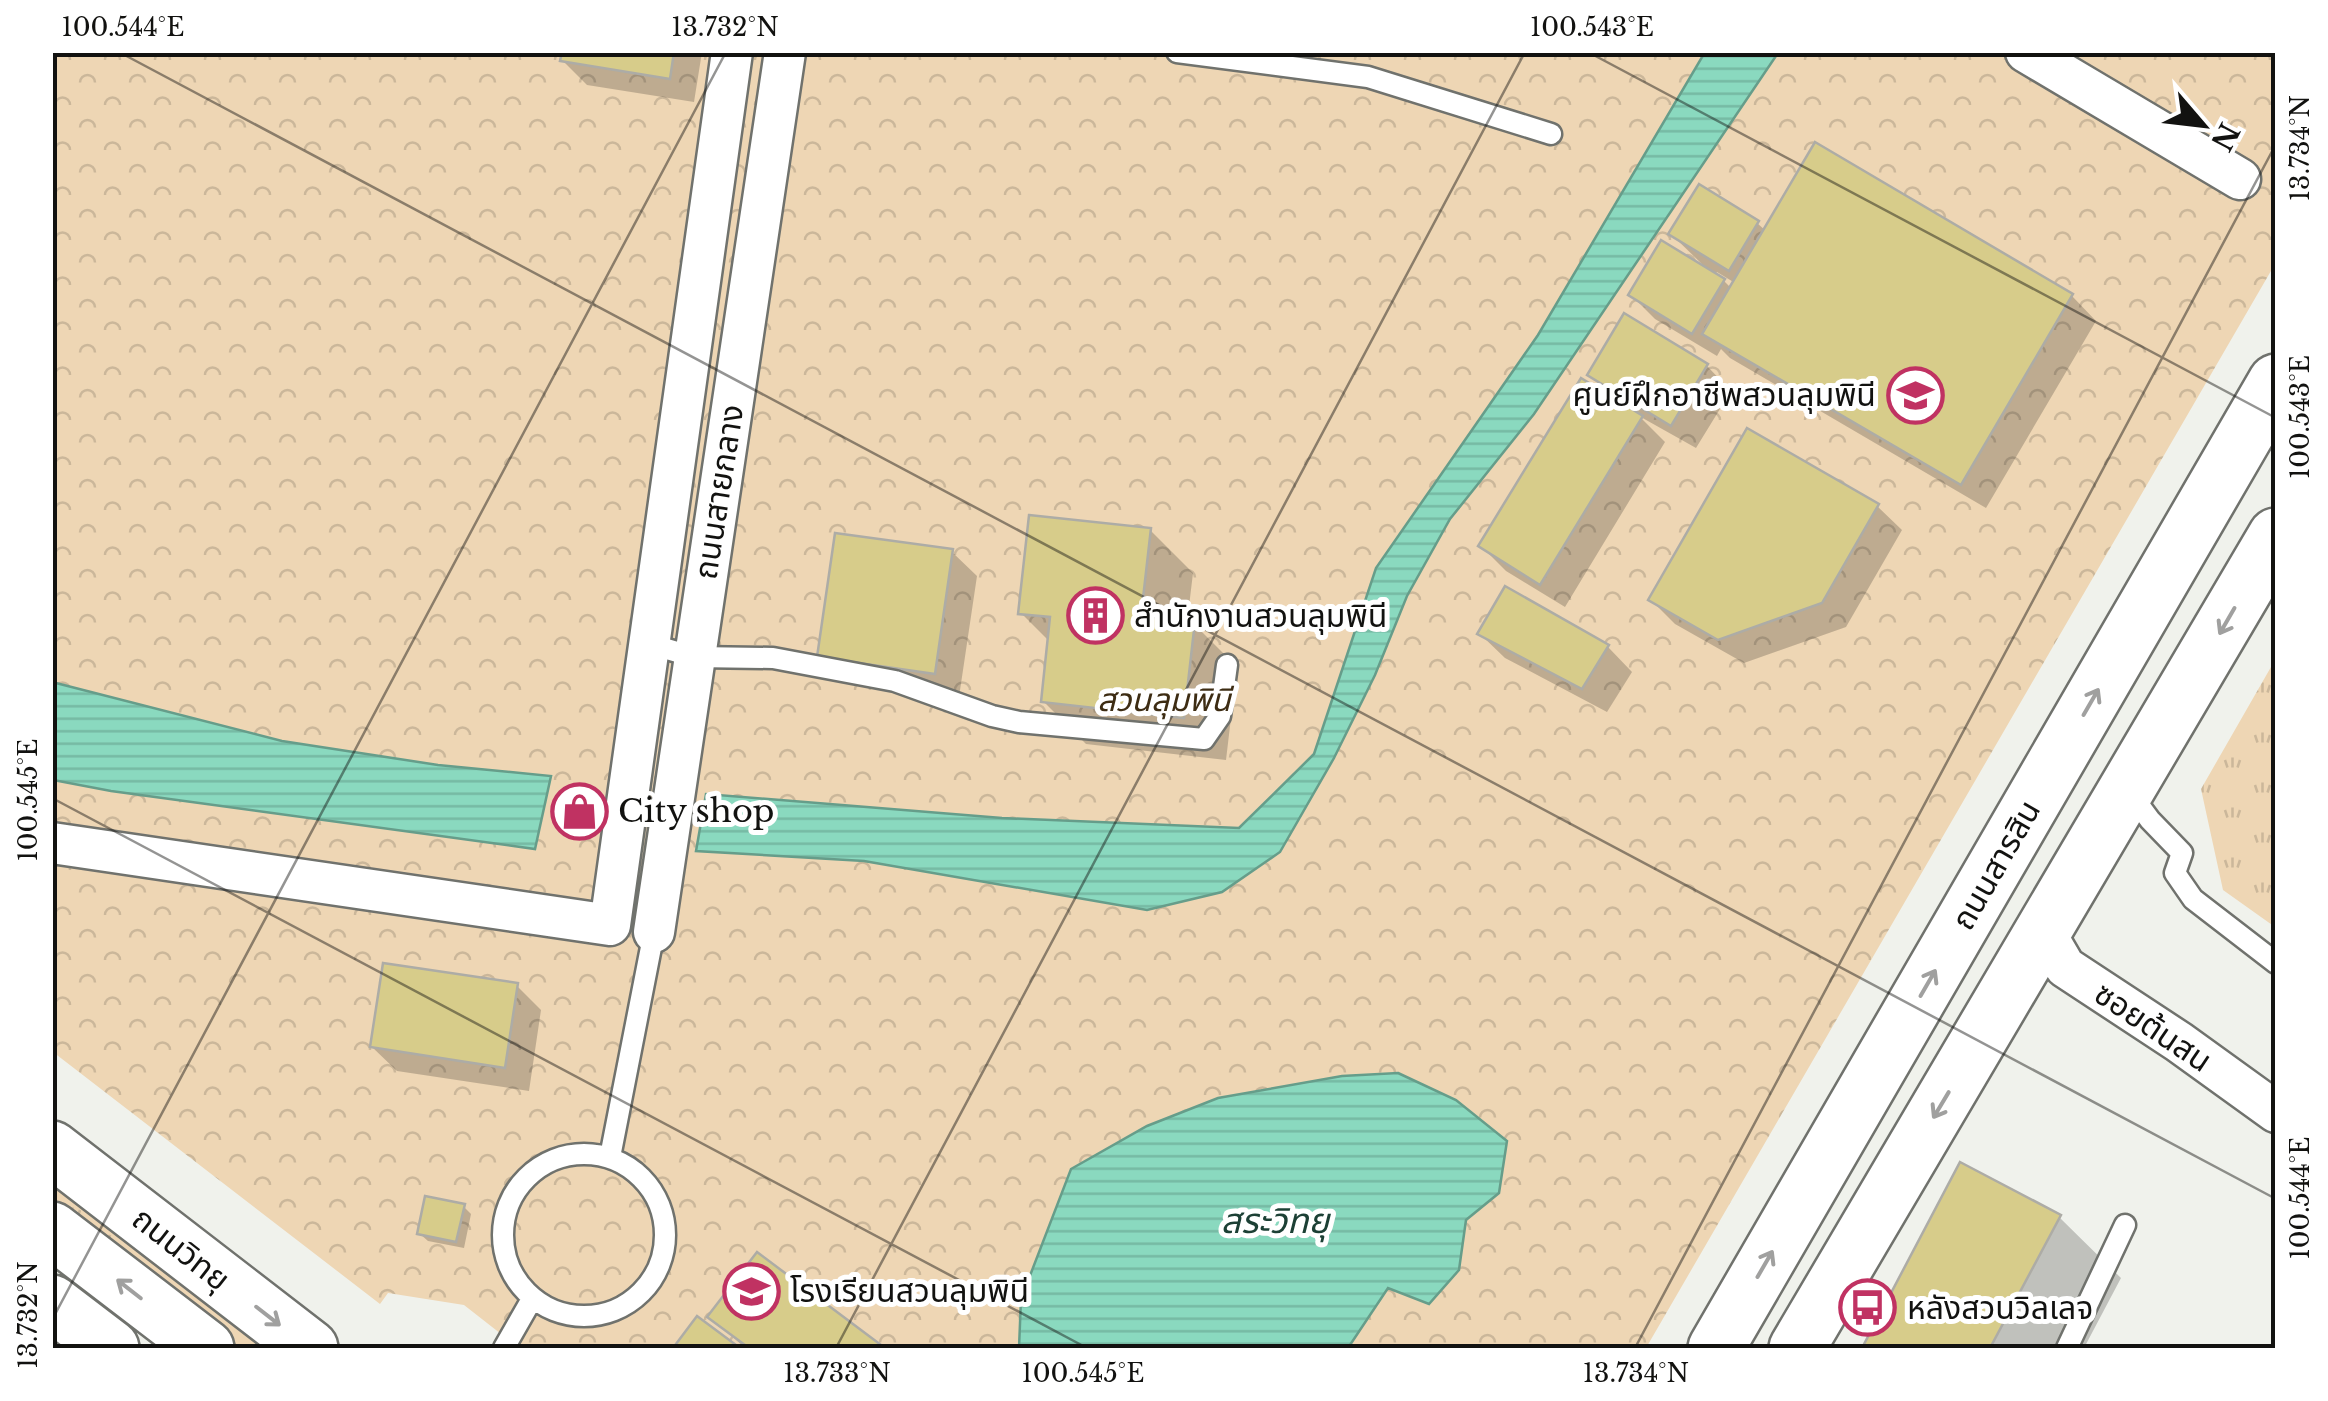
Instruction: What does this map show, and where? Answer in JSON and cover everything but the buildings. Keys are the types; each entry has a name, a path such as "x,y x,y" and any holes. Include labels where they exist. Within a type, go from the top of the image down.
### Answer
{"street":[{"name":"ถนนสายกลาง","path":"52,843 610,925 732,52"},
{"name":"ถนนสายกลาง","path":"654,932 785,52"},
{"path":"2026,52 2240,178"},
{"name":"ถนนสารสิน","path":"1716,1348 2276,382"},
{"path":"683,409 730,417"},
{"path":"1797,1348 2276,536"},
{"name":"ซอยต้นสน","path":"2044,931 2065,967 2276,1112"},
{"name":"ถนนวิทยุ","path":"52,1150 310,1348"},
{"name":"ถนนวิทยุ","path":"52,1230 206,1348"},
{"path":"52,1303 111,1348"}],"lane":[{"path":"1177,52 1368,77 1551,134"},
{"path":"650,644 694,657 773,658 895,681 1019,722 1204,739 1220,716 1226,665"},
{"path":"2128,790 2182,853 2174,873 2193,900 2276,963"},
{"path":"610,1157 654,932"},
{"path":"581,1153 610,1157 632,1169 662,1205 665,1236 661,1261 649,1284 631,1302 608,1314 582,1318 557,1313 532,1299 514,1278 503,1252 502,1223 512,1196 530,1174 553,1159 581,1153"},
{"path":"2067,1348 2125,1225"},
{"path":"504,1348 532,1299"}],"green space":[{"name":"สวนลุมพินี","path":"52,53 2275,53 2275,264 1646,1348 519,1348 464,1305 388,1293 380,1304 53,1052"},
{"path":"2275,660 2275,927 2223,890 2201,789"},
{"path":"52,1182 269,1348 237,1348 53,1209"}],"water":[{"path":"1705,52 1778,53 1534,414 1450,519 1407,596 1375,675 1334,758 1280,852 1222,892 1147,910 864,861 696,851 706,794 1002,818 1239,828 1314,754 1376,568 1538,335"},
{"path":"52,682 282,741 438,765 551,776 535,849 53,780"},
{"name":"สระวิทยุ","path":"1398,1073 1456,1100 1507,1141 1499,1193 1466,1220 1459,1270 1429,1304 1388,1288 1348,1348 1019,1348 1021,1299 1071,1169 1147,1126 1218,1098 1342,1076"}],"place":[{"name":"ศูนย์ฝึกอาชีพสวนลุมพินี","path":"1915,395"},
{"name":"สำนักงานสวนลุมพินี","path":"1095,616"},
{"name":"City shop","path":"579,811"},
{"name":"โรงเรียนสวนลุมพินี","path":"751,1291"},
{"name":"หลังสวนวิลเลจ","path":"1868,1308"}]}
